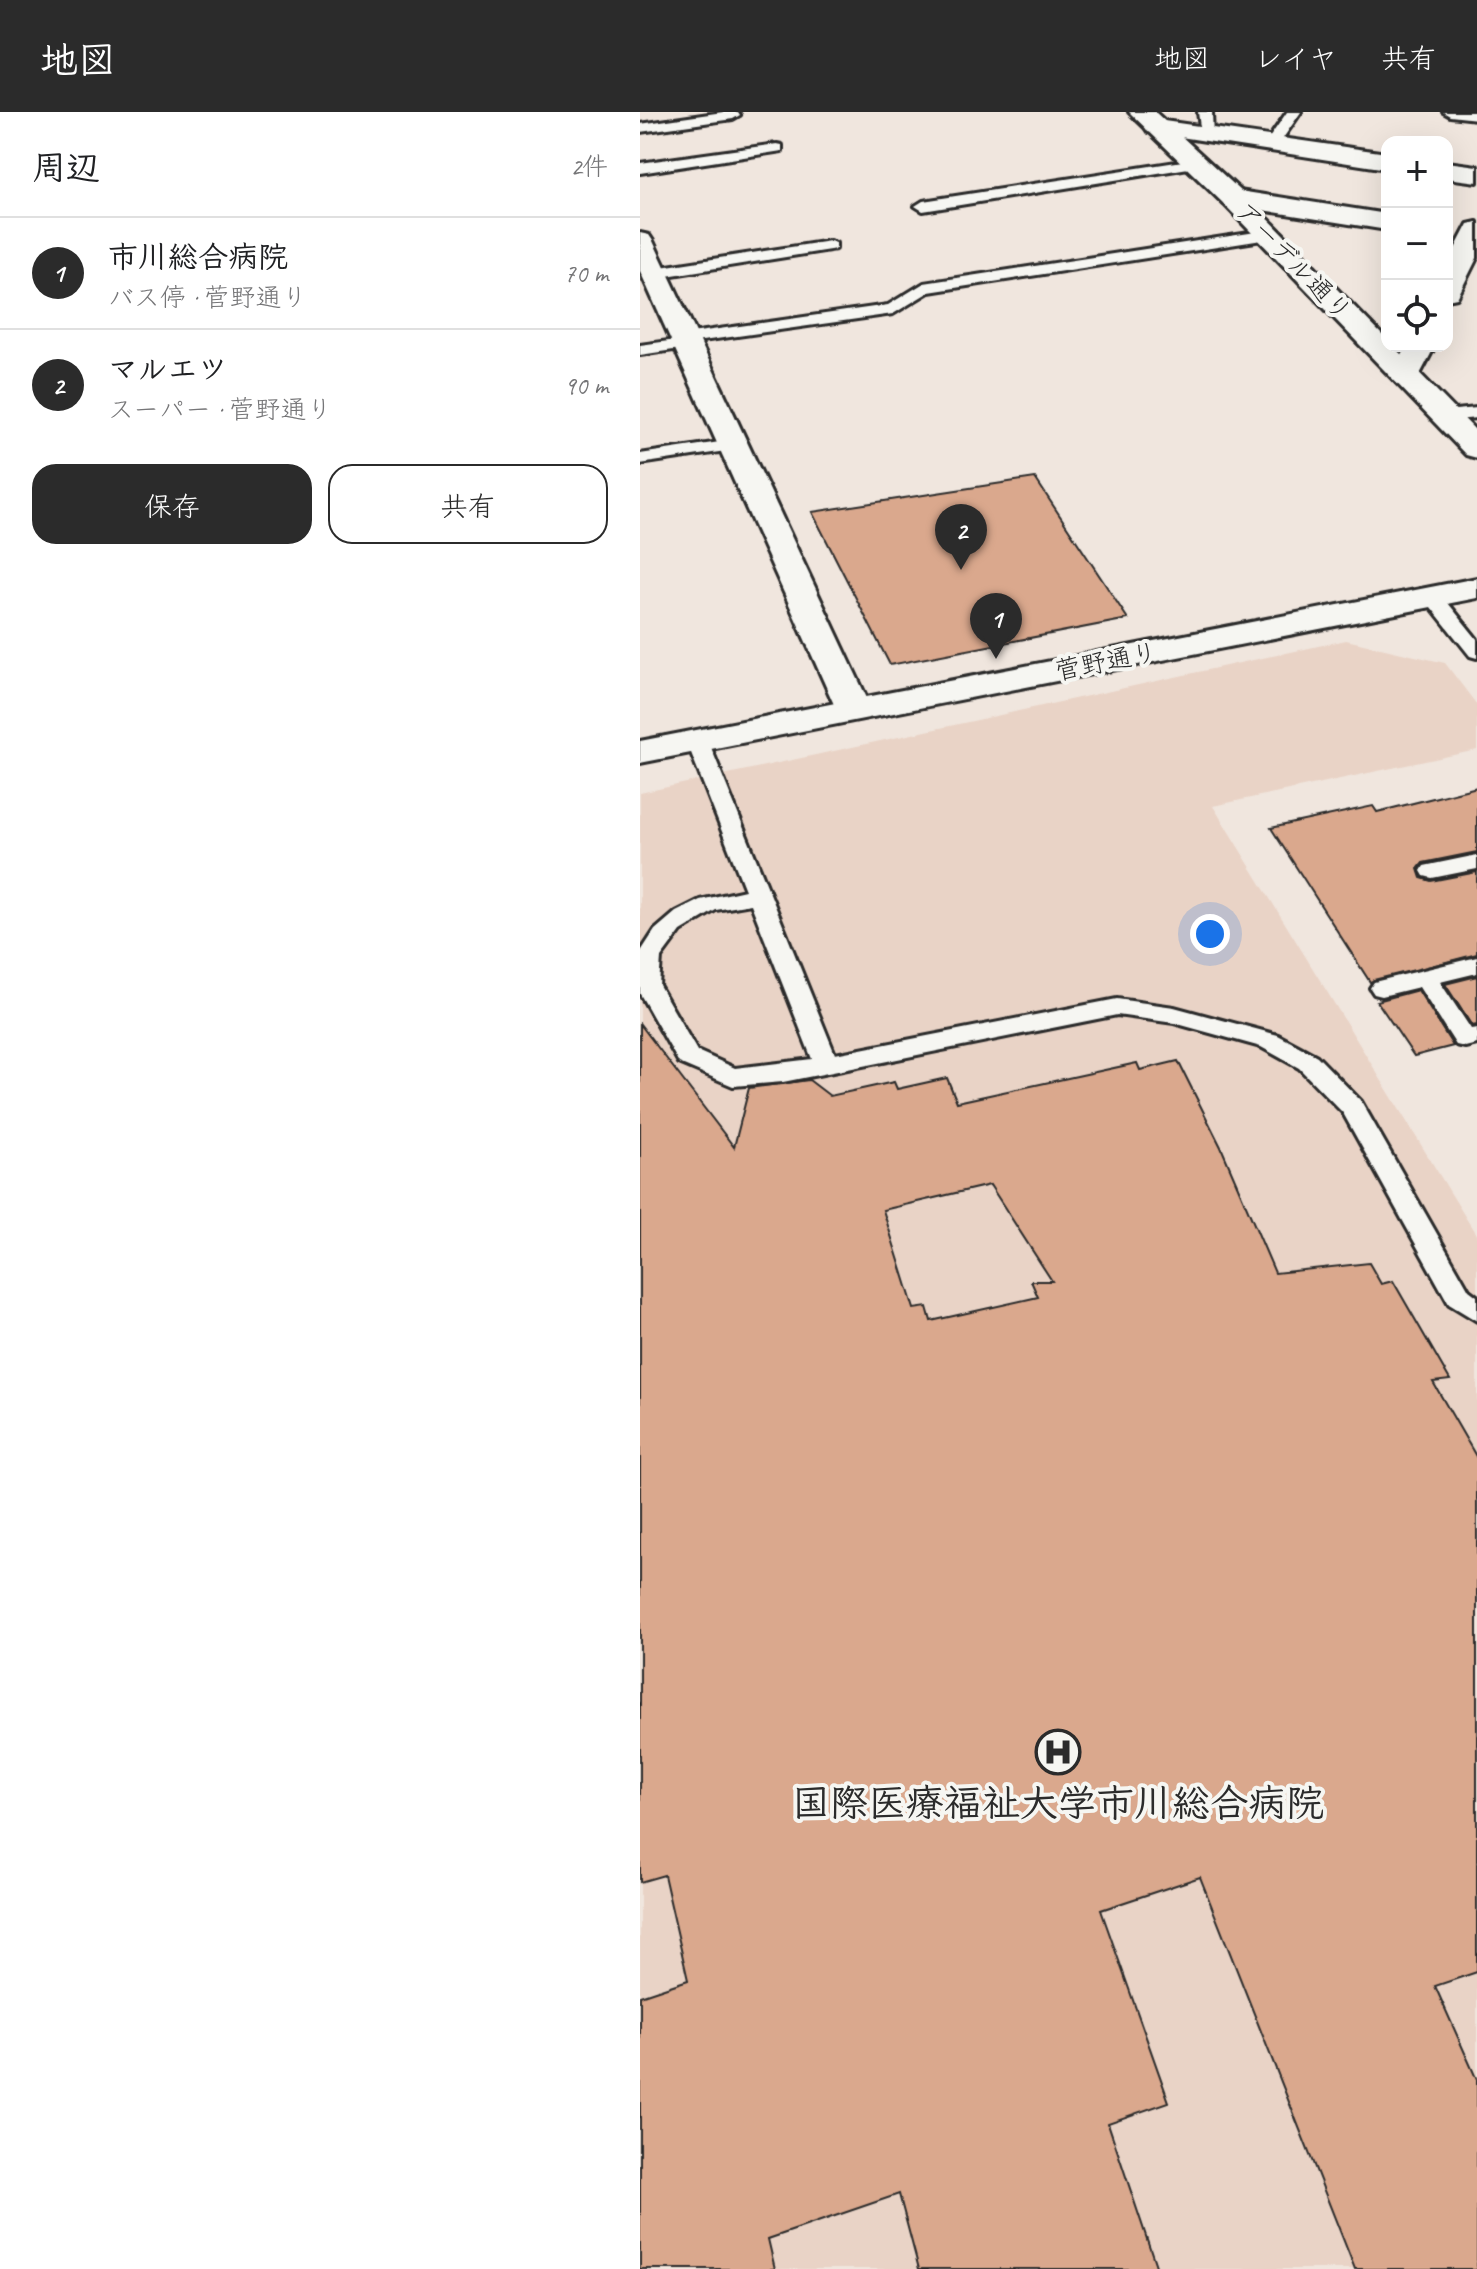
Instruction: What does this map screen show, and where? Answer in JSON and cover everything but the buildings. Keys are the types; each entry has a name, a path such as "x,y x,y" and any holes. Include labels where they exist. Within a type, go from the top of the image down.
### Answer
{"street":[{"path":"1149,120 1206,123 1272,144 1381,160"},
{"name":"アーデル通り","path":"1149,120 1233,198 1477,449"},
{"path":"1453,171 1477,174"},
{"path":"1233,198 1381,221"},
{"path":"1453,295 1466,233"},
{"path":"641,244 854,709"},
{"path":"1406,376 1418,352"},
{"name":"菅野通り","path":"640,752 1477,588"}],"lane":[{"path":"1272,144 1294,112"},
{"path":"1450,112 1477,115"},
{"path":"640,128 733,115"},
{"path":"640,168 777,148"},
{"path":"923,206 1196,163"},
{"path":"640,350 893,309 924,288 1269,235"},
{"path":"654,273 830,246"},
{"path":"1445,416 1477,413"},
{"path":"640,459 733,445"},
{"path":"1433,597 1477,652"},
{"path":"697,740 827,1065"},
{"path":"1432,871 1477,862"},
{"path":"758,895 708,905 674,924 651,949 644,972 647,985 688,1057 733,1077 783,1073 1117,1007 1187,1018 1269,1041 1308,1062 1352,1107 1459,1297 1477,1310"},
{"path":"1382,988 1477,965"},
{"path":"1424,977 1465,1039 1477,1036"}],"shaded area":[{"name":"国際医療福祉大学市川総合病院","path":"1346,640 1445,663 1477,705 1477,750 1213,806 1477,1236 1477,2269 640,2269 640,793"}],"place":[{"name":"マルエツ","path":"961,570"},
{"name":"市川総合病院","path":"996,659"},
{"name":"国際医療福祉大学市川総合病院","path":"1058,1752"}]}
